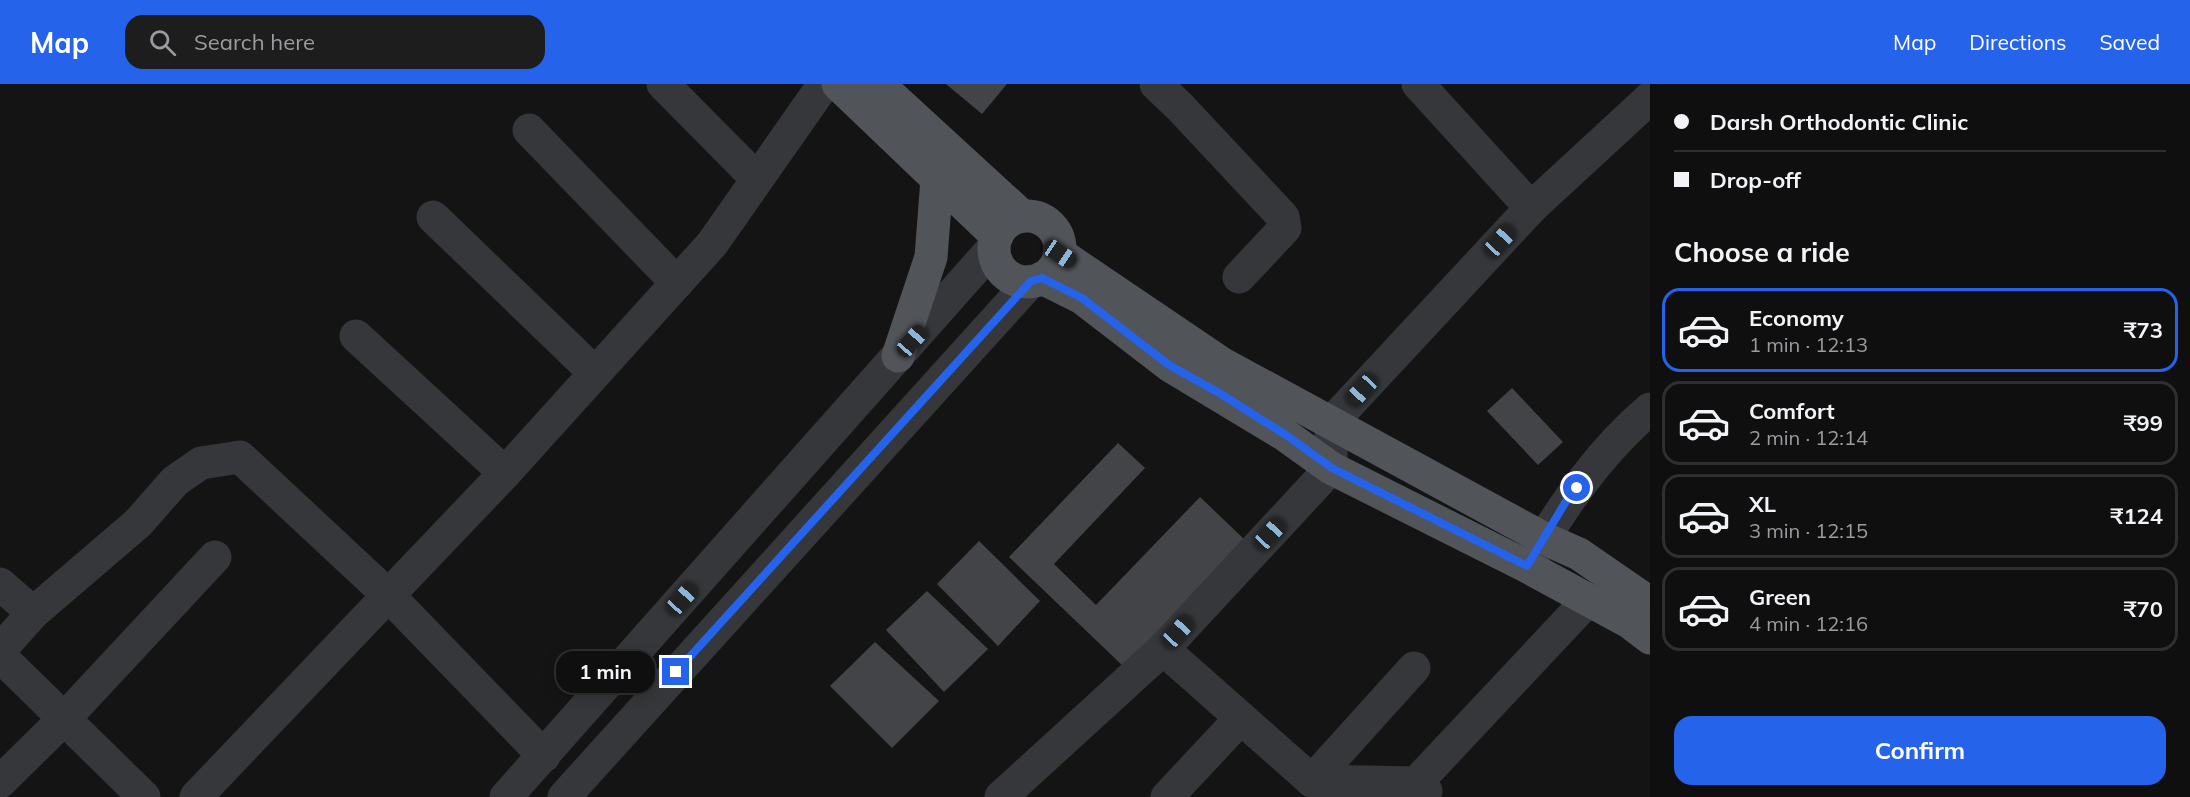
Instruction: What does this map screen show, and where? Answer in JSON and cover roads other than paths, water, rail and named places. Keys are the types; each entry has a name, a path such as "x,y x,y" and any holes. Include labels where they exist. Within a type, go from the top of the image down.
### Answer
{"main road":[{"path":"838,84 937,179 1004,233"},
{"path":"878,84 1004,233"},
{"path":"898,356 931,256 937,179"},
{"path":"1032,216 1050,225 1060,243 1044,271 1019,281 1009,276 1001,268 996,258 1004,233 1032,216"},
{"path":"1044,271 1221,363 1543,538 1578,554 1650,603"},
{"path":"1044,271 1169,365 1221,394 1286,435 1332,468 1527,566 1629,622 1650,638"}],"street":[{"path":"663,84 757,179"},
{"path":"196,797 505,473 712,244 824,84"},
{"path":"1156,84 1180,106 1283,217 1285,228 1239,277"},
{"path":"1418,84 1531,208"},
{"path":"1001,797 1163,648 1332,468 1332,423 1531,208 1650,98"},
{"path":"529,130 676,283"},
{"path":"433,217 595,373"},
{"path":"506,797 898,356 1004,233"},
{"path":"564,797 1044,271"},
{"path":"356,336 505,473"},
{"path":"1527,566 1565,503 1626,428 1650,409"},
{"path":"0,650 33,613 138,523 175,481 201,463 240,457 388,595 544,756"},
{"path":"0,782 64,719 215,557"},
{"path":"0,584 33,613"},
{"path":"1163,648 1312,781 1417,792 1588,600"},
{"path":"0,656 144,797"},
{"path":"1312,781 1414,668"},
{"path":"1167,797 1241,718"}]}
